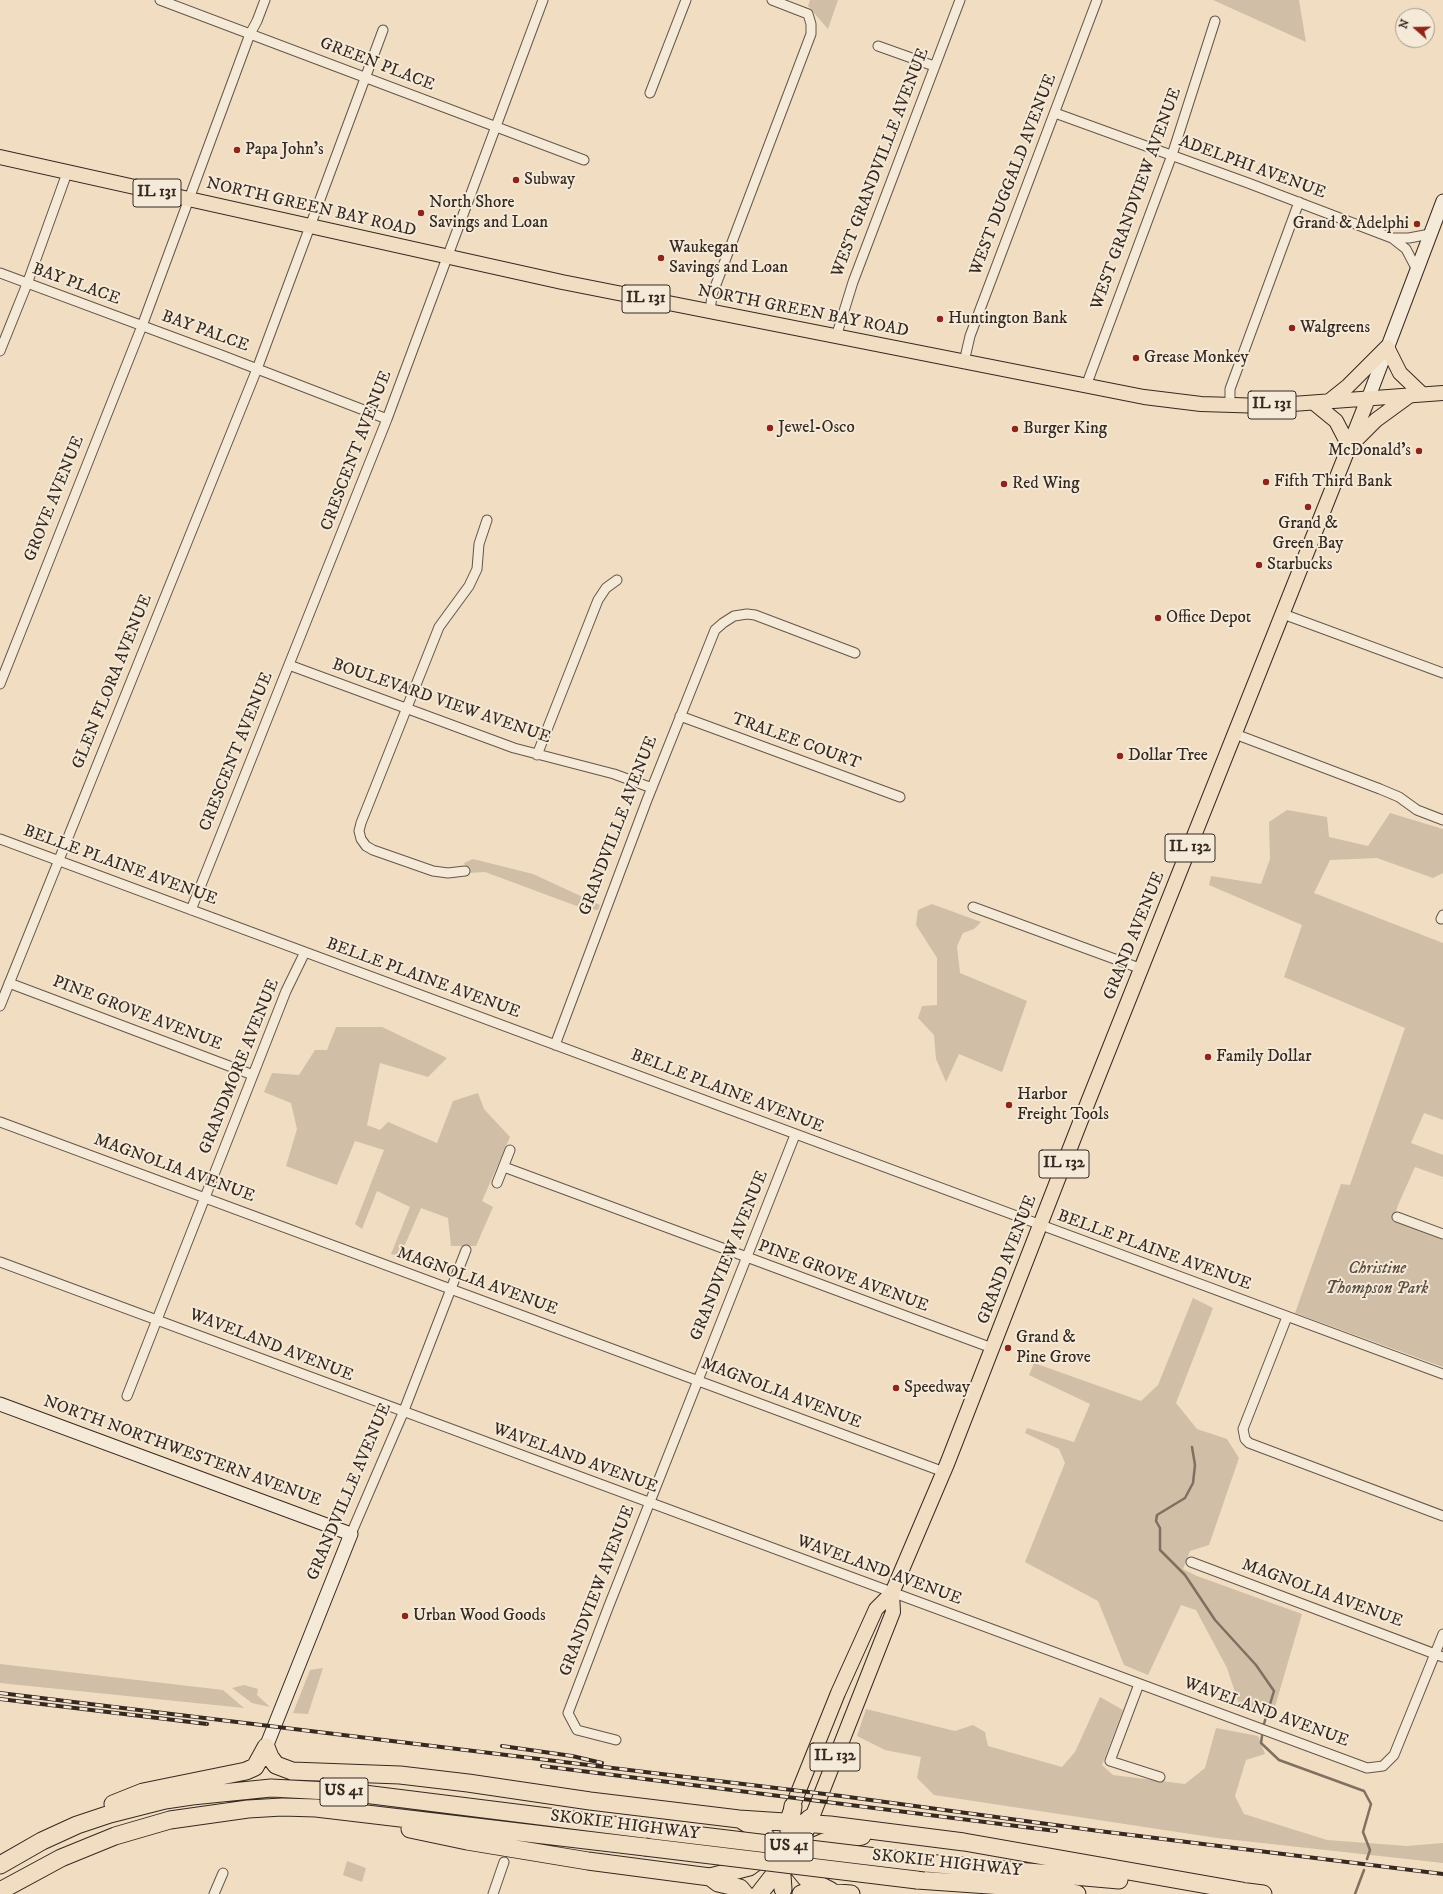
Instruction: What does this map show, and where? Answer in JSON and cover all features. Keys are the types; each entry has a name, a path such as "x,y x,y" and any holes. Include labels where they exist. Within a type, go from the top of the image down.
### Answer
{"highway":[{"path":"266,1747 270,1757 276,1765 292,1771 400,1775 468,1783 590,1801 739,1819 800,1818 881,1832 964,1842 1242,1891"},
{"path":"42,1841 111,1804 144,1792 246,1771 255,1767 266,1747"},
{"path":"271,1788 307,1784 341,1784 590,1801"},
{"name":"SKOKIE HIGHWAY","path":"0,1865 42,1841 77,1825 103,1816 165,1800 271,1788 348,1792 926,1863 1263,1894"},
{"name":"SKOKIE HIGHWAY","path":"0,1891 61,1858 88,1846 142,1828 170,1820 248,1809 282,1807 316,1808 917,1880 1046,1889 1077,1894"},
{"path":"316,1808 467,1842 588,1861 710,1877 749,1867 779,1846 800,1818"},
{"path":"739,1819 763,1833 779,1846 806,1878 830,1891"},
{"path":"759,1894 791,1860 833,1840 881,1832"},
{"path":"782,1892 791,1860"},
{"path":"710,1877 718,1883 740,1888 745,1894"},
{"path":"801,1894 809,1891 830,1891 850,1894"}],"main road":[{"name":"NORTH GREEN BAY ROAD","path":"0,157 446,257 836,338 1166,400 1230,405 1321,403 1443,393"},
{"path":"1387,347 1400,373 1415,395 1376,420 1349,446 1336,421 1321,403 1348,386 1387,347"},
{"name":"GRAND AVENUE","path":"791,1860 800,1818 838,1693 876,1609 892,1593 944,1472 1368,399"},
{"name":"GRAND AVENUE","path":"800,1818 893,1612 892,1593"},
{"path":"759,1894 779,1846"}],"street":[{"name":"GREEN PLACE","path":"160,0 584,160"},
{"name":"GROVE AVENUE","path":"0,684 142,326 250,34 265,0"},
{"name":"CRESCENT AVENUE","path":"191,910 387,419 446,257 543,0"},
{"path":"650,93 686,0"},
{"path":"710,312 712,295 808,42 811,24 808,14 772,0"},
{"name":"WEST GRANDVILLE AVENUE","path":"836,338 853,282 960,0"},
{"name":"WEST DUGGALD AVENUE","path":"964,362 970,336 1097,0"},
{"name":"WEST GRANDVIEW AVENUE","path":"1086,386 1172,155 1215,21"},
{"name":"GLEN FLORA AVENUE","path":"0,1006 257,369 383,30"},
{"path":"878,46 934,66"},
{"name":"ADELPHI AVENUE","path":"1055,113 1299,202 1392,238 1406,249 1417,270"},
{"path":"0,351 27,284 67,173"},
{"name":"GRAND AVENUE","path":"1368,399 1443,201"},
{"path":"1230,405 1230,389 1299,202"},
{"name":"ADELPHI AVENUE","path":"1392,238 1409,238 1430,234"},
{"name":"BAY PLACE","path":"0,273 142,326"},
{"name":"BAY PALCE","path":"142,326 257,369"},
{"path":"257,369 387,419"},
{"path":"464,871 448,873 421,868 373,850 366,846 361,839 359,831 439,627 469,586 476,568 480,544 487,520"},
{"path":"537,755 598,600 606,588 617,580"},
{"name":"GRANDVILLE AVENUE","path":"555,1045 680,716 713,635 722,623 734,616 747,614 856,653"},
{"path":"1283,614 1443,673"},
{"name":"BOULEVARD VIEW AVENUE","path":"289,665 482,737 537,755 614,774 652,788"},
{"name":"TRALEE COURT","path":"680,716 900,798"},
{"path":"1235,734 1380,789 1399,798 1418,810 1443,820"},
{"name":"BELLE PLAINE AVENUE","path":"0,839 1040,1226 1443,1374"},
{"path":"973,907 1142,969"},
{"name":"GRANDMORE AVENUE","path":"127,1396 286,991 305,952"},
{"name":"PINE GROVE AVENUE","path":"9,983 253,1075"},
{"name":"MAGNOLIA AVENUE","path":"0,1122 944,1472"},
{"name":"GRANDVIEW AVENUE","path":"616,1740 577,1730 568,1713 795,1135"},
{"path":"497,1183 510,1150"},
{"name":"PINE GROVE AVENUE","path":"504,1167 992,1348"},
{"path":"1397,1217 1443,1234"},
{"name":"GRANDVILLE AVENUE","path":"266,1747 351,1534 403,1413 466,1250"},
{"name":"WAVELAND AVENUE","path":"0,1262 403,1413 1367,1768 1383,1766 1389,1762 1396,1750 1439,1655"},
{"path":"1287,1317 1243,1429 1243,1435 1249,1443 1443,1516"},
{"name":"NORTH NORTHWESTERN AVENUE","path":"0,1404 351,1534"},
{"name":"MAGNOLIA AVENUE","path":"1190,1562 1439,1655"},
{"path":"1439,1655 1443,1634"},
{"path":"1139,1684 1110,1761 1160,1777"},
{"path":"493,1894 504,1862"},
{"path":"214,1894 223,1873"}],"green space":[{"path":"810,0 838,0 828,29 808,6"},
{"path":"1213,0 1299,0 1306,42"},
{"name":"Christine Thompson Park","path":"1287,810 1327,817 1329,837 1368,846 1390,813 1443,829 1443,873 1433,878 1377,858 1330,860 1314,893 1443,943 1443,1120 1424,1113 1411,1143 1443,1155 1443,1177 1415,1167 1398,1205 1393,1221 1443,1240 1443,1367 1295,1313 1341,1184 1350,1185 1405,1028 1284,977 1302,925 1209,885 1211,876 1261,884 1270,859 1269,822"},
{"path":"473,859 533,874 600,905 598,910 582,908 485,872 469,873 464,863"},
{"path":"932,904 981,922 974,929 963,933 957,946 960,973 1027,1001 1002,1072 959,1054 946,1082 936,1059 934,1035 918,1018 922,1006 937,1005 937,958 916,925 918,910"},
{"path":"336,1027 382,1027 447,1058 428,1077 380,1063 367,1125 380,1130 388,1122 437,1143 453,1101 478,1093 484,1109 510,1137 482,1201 493,1207 476,1246 451,1246 448,1218 421,1208 400,1256 391,1254 410,1207 377,1191 362,1229 355,1224 384,1150 355,1141 337,1185 286,1166 297,1129 291,1103 264,1092 272,1073 299,1075 315,1050 327,1050"},
{"path":"1193,1298 1213,1308 1176,1403 1197,1429 1227,1439 1239,1458 1209,1545 1190,1551 1183,1569 1197,1576 1302,1614 1272,1717 1239,1704 1227,1668 1196,1610 1181,1605 1148,1675 1124,1665 1098,1601 1025,1562 1065,1463 1059,1449 1025,1433 1027,1428 1074,1442 1090,1404 1029,1375 1034,1363 1141,1401 1158,1385"},
{"path":"0,1664 223,1690 244,1708 0,1683"},
{"path":"323,1668 308,1714 293,1713 310,1670"},
{"path":"244,1685 258,1689 257,1695 270,1707 252,1703 232,1688"},
{"path":"1100,1697 1123,1710 1102,1765 1113,1775 1185,1784 1205,1768 1216,1728 1258,1736 1265,1754 1246,1760 1235,1796 1244,1814 1327,1840 1407,1846 1443,1843 1443,1863 1217,1838 934,1795 917,1778 921,1757 885,1750 857,1736 866,1709 955,1731 973,1725 985,1732 988,1746 1062,1767 1075,1752"},
{"path":"347,1861 366,1868 362,1882 343,1875"}],"waterway":[{"path":"1192,1447 1195,1465 1193,1483 1185,1498 1157,1515 1156,1521 1160,1528 1160,1550 1185,1575 1215,1620 1256,1665 1274,1691 1263,1727"},
{"path":"1262,1736 1261,1743 1279,1760 1364,1791 1371,1804 1363,1832 1370,1850 1367,1859"},
{"path":"1355,1894 1364,1870"}],"railway":[{"path":"0,1693 841,1796 1099,1831 1443,1874"},
{"path":"0,1699 207,1724"},
{"path":"502,1746 572,1756 602,1763"},
{"path":"542,1766 1056,1831"}],"place":[{"name":"Papa John's","path":"237,150"},
{"name":"Subway","path":"516,180"},
{"name":"North Shore Savings and Loan","path":"421,213"},
{"name":"Grand & Adelphi","path":"1417,224"},
{"name":"Waukegan Savings and Loan","path":"661,258"},
{"name":"Huntington Bank","path":"940,319"},
{"name":"Walgreens","path":"1292,328"},
{"name":"Grease Monkey","path":"1136,358"},
{"name":"Jewel-Osco","path":"770,428"},
{"name":"Burger King","path":"1015,429"},
{"name":"McDonald's","path":"1419,451"},
{"name":"Fifth Third Bank","path":"1266,482"},
{"name":"Red Wing","path":"1004,484"},
{"name":"Grand & Green Bay","path":"1308,507"},
{"name":"Starbucks","path":"1259,565"},
{"name":"Office Depot","path":"1158,618"},
{"name":"Dollar Tree","path":"1120,756"},
{"name":"Family Dollar","path":"1208,1057"},
{"name":"Harbor Freight Tools","path":"1009,1105"},
{"name":"Grand & Pine Grove","path":"1008,1348"},
{"name":"Speedway","path":"896,1388"},
{"name":"Urban Wood Goods","path":"405,1616"}]}
